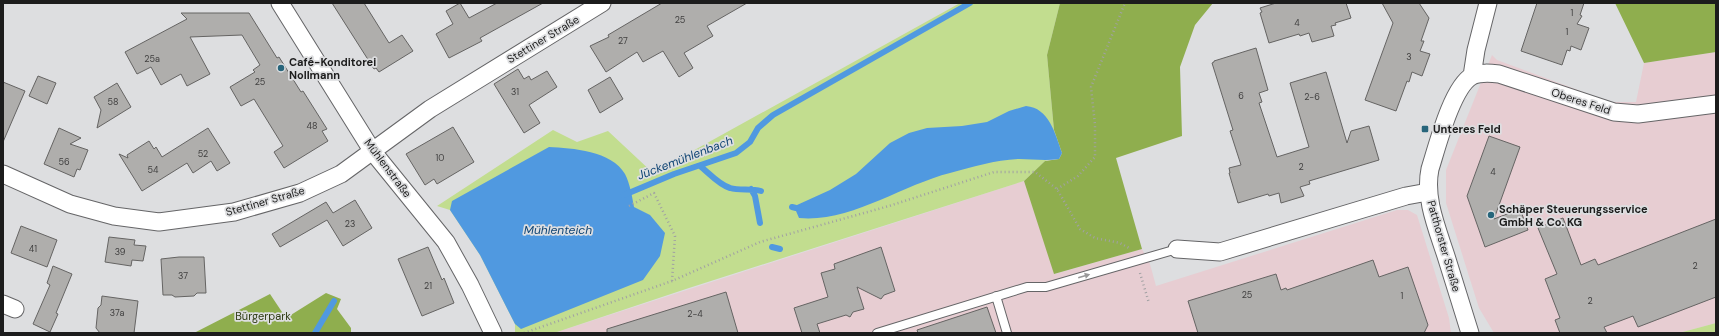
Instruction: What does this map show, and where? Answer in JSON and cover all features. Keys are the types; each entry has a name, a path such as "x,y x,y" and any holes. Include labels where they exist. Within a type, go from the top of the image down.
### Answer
{"street":[{"name":"Mühlenstraße","path":"280,3 373,152 446,242 470,285 493,333"},
{"name":"Stettiner Straße","path":"3,174 70,204 114,216 159,222 234,212 300,193 341,174 430,109 602,3"},
{"path":"1472,76 1476,50 1488,3"},
{"name":"Oberes Feld","path":"1472,76 1482,73 1499,74 1614,112 1638,114 1716,104"},
{"name":"Patthorster Straße","path":"1470,333 1434,217 1428,192 1428,180 1430,169 1454,98 1461,87 1472,76"},
{"path":"1177,249 1220,252 1406,196 1428,192"}],"lane":[{"path":"877,333 1027,286 1046,287 1177,249"},
{"path":"996,296 1007,333"}],"path":[{"path":"1057,189 1078,176 1095,157 1095,125 1091,87 1125,3"},
{"path":"524,333 672,281 760,242 889,206 994,172 1034,172 1057,189 1080,229 1095,238 1120,243 1128,248 1136,261 1149,303"},
{"path":"629,206 654,193 675,236 672,281"}],"shaded area":[{"path":"1716,52 1716,323 1679,333 1494,333 1479,308 1446,203 1446,170 1492,55 1497,60 1610,102 1636,102 1644,63"},
{"path":"1024,181 1055,274 1142,249 1150,264 1156,286 1397,210 1408,210 1417,215 1449,318 1451,333 554,333"}],"green space":[{"path":"960,3 1060,3 1047,55 1054,130 1062,153 1045,161 1024,181 689,288 554,333 515,333 515,324 480,255 450,210 437,206 553,130 577,142 608,131 653,173"},
{"path":"1060,3 1213,3 1195,25 1180,67 1182,136 1116,158 1142,249 1054,274 1024,181 1045,161 1059,159 1062,153 1054,130 1047,55"},
{"path":"1615,3 1716,3 1716,52 1644,63"},
{"name":"Bürgerpark","path":"326,293 341,299 337,309 351,328 351,333 194,333 270,294 286,318"},
{"path":"1716,323 1716,333 1679,333"}],"water":[{"path":"1026,106 1040,111 1046,116 1054,130 1062,153 1059,159 1019,159 984,164 932,179 876,202 837,215 818,218 799,218 796,211 797,205 830,190 856,174 890,143 909,133 927,128 962,126 987,122 1009,111"},
{"name":"Mühlenteich","path":"549,147 569,148 591,152 611,160 619,166 625,174 630,186 634,207 650,215 665,233 660,256 643,280 521,329 515,324 480,255 450,210 452,201"}],"building":[{"path":"332,3 364,3 389,43 402,35 413,51 379,72 376,68 374,69"},
{"path":"460,3 469,18 497,3 543,3 480,38 482,41 449,58 436,34 453,24 446,11"},
{"path":"662,3 747,3 707,26 713,36 684,53 693,68 679,77 663,51 643,62 637,52 606,72 590,46 609,37 608,35"},
{"path":"1276,3 1346,3 1351,18 1335,23 1336,25 1331,26 1334,36 1312,42 1309,33 1300,36 1299,34 1269,43 1260,13 1262,12 1260,8"},
{"path":"1382,3 1419,3 1429,18 1421,41 1424,41 1420,51 1430,54 1422,76 1412,72 1409,82 1407,81 1396,111 1365,100 1393,23"},
{"path":"1537,3 1584,3 1580,15 1582,16 1577,24 1589,28 1581,50 1571,46 1570,51 1567,50 1562,65 1521,51"},
{"path":"181,13 249,13 277,58 279,57 301,92 303,91 327,129 322,131 328,141 284,168 274,152 283,146 254,99 241,106 230,87 255,72 253,70 260,65 242,35 190,37 210,74 187,86 181,74 161,85 151,67 137,74 125,52 187,19"},
{"path":"1256,48 1268,90 1259,93 1262,102 1259,103 1277,157 1309,147 1290,83 1326,72 1347,143 1351,131 1369,126 1379,160 1309,181 1310,184 1300,187 1304,196 1281,203 1279,193 1269,196 1268,194 1238,203 1229,173 1229,168 1241,165 1230,131 1233,130 1212,63 1214,61"},
{"path":"518,69 524,79 529,76 531,80 547,71 557,87 529,105 540,123 524,133 494,84"},
{"path":"38,76 56,83 47,104 29,96"},
{"path":"610,77 623,99 600,113 588,90"},
{"path":"3,82 25,91 3,142"},
{"path":"117,83 131,107 97,128 101,110 94,97"},
{"path":"453,127 474,162 437,184 434,179 425,185 406,154"},
{"path":"59,128 81,138 70,144 88,150 80,170 77,169 74,177 44,164"},
{"path":"208,128 230,163 217,171 211,161 193,173 187,163 142,191 119,154 128,158 127,155 149,141 154,149 156,147 162,157"},
{"path":"1489,136 1520,147 1494,219 1520,209 1528,230 1485,247 1467,196"},
{"path":"355,200 372,228 343,246 327,220 280,247 272,234 326,202 333,213"},
{"path":"1563,218 1581,265 1595,259 1598,265 1716,219 1716,297 1638,327 1633,316 1604,327 1607,333 1560,333 1555,320 1560,318 1545,279 1557,274 1538,228"},
{"path":"21,226 57,240 47,267 11,253"},
{"path":"109,237 135,240 134,245 146,246 143,261 132,260 131,266 105,262"},
{"path":"428,247 442,280 444,278 454,303 422,316 398,259"},
{"path":"881,247 895,291 884,295 881,299 857,287 864,309 853,312 850,317 846,315 817,324 820,333 802,333 794,308 828,297 821,273 835,269 834,264"},
{"path":"204,257 206,293 197,293 194,296 175,297 172,295 163,295 161,259"},
{"path":"1373,260 1379,277 1408,267 1428,325 1424,333 1198,333 1188,301 1276,274 1281,290 1286,288 1287,290"},
{"path":"53,266 72,274 50,332 33,324 50,285 47,283"},
{"path":"726,292 738,333 607,333 607,329"},
{"path":"102,296 138,301 134,333 100,333 96,328 98,308 101,305"},
{"path":"987,307 996,333 918,333 917,330"}],"waterway":[{"name":"Jückemühlenbach","path":"624,195 674,174 736,153 750,142 758,128 773,115 970,3"},
{"path":"700,166 718,182 726,186 734,189 761,191"},
{"path":"751,189 755,196 760,223"},
{"path":"792,207 796,208"},
{"path":"772,247 780,249"},
{"name":"Jückemühlenbach","path":"315,333 334,301"}],"place":[{"name":"Café-Konditorei Nollmann","path":"281,68"},
{"name":"Unteres Feld","path":"1425,129"},
{"name":"Schäper Steuerungsservice GmbH & Co. KG","path":"1491,215"}]}
